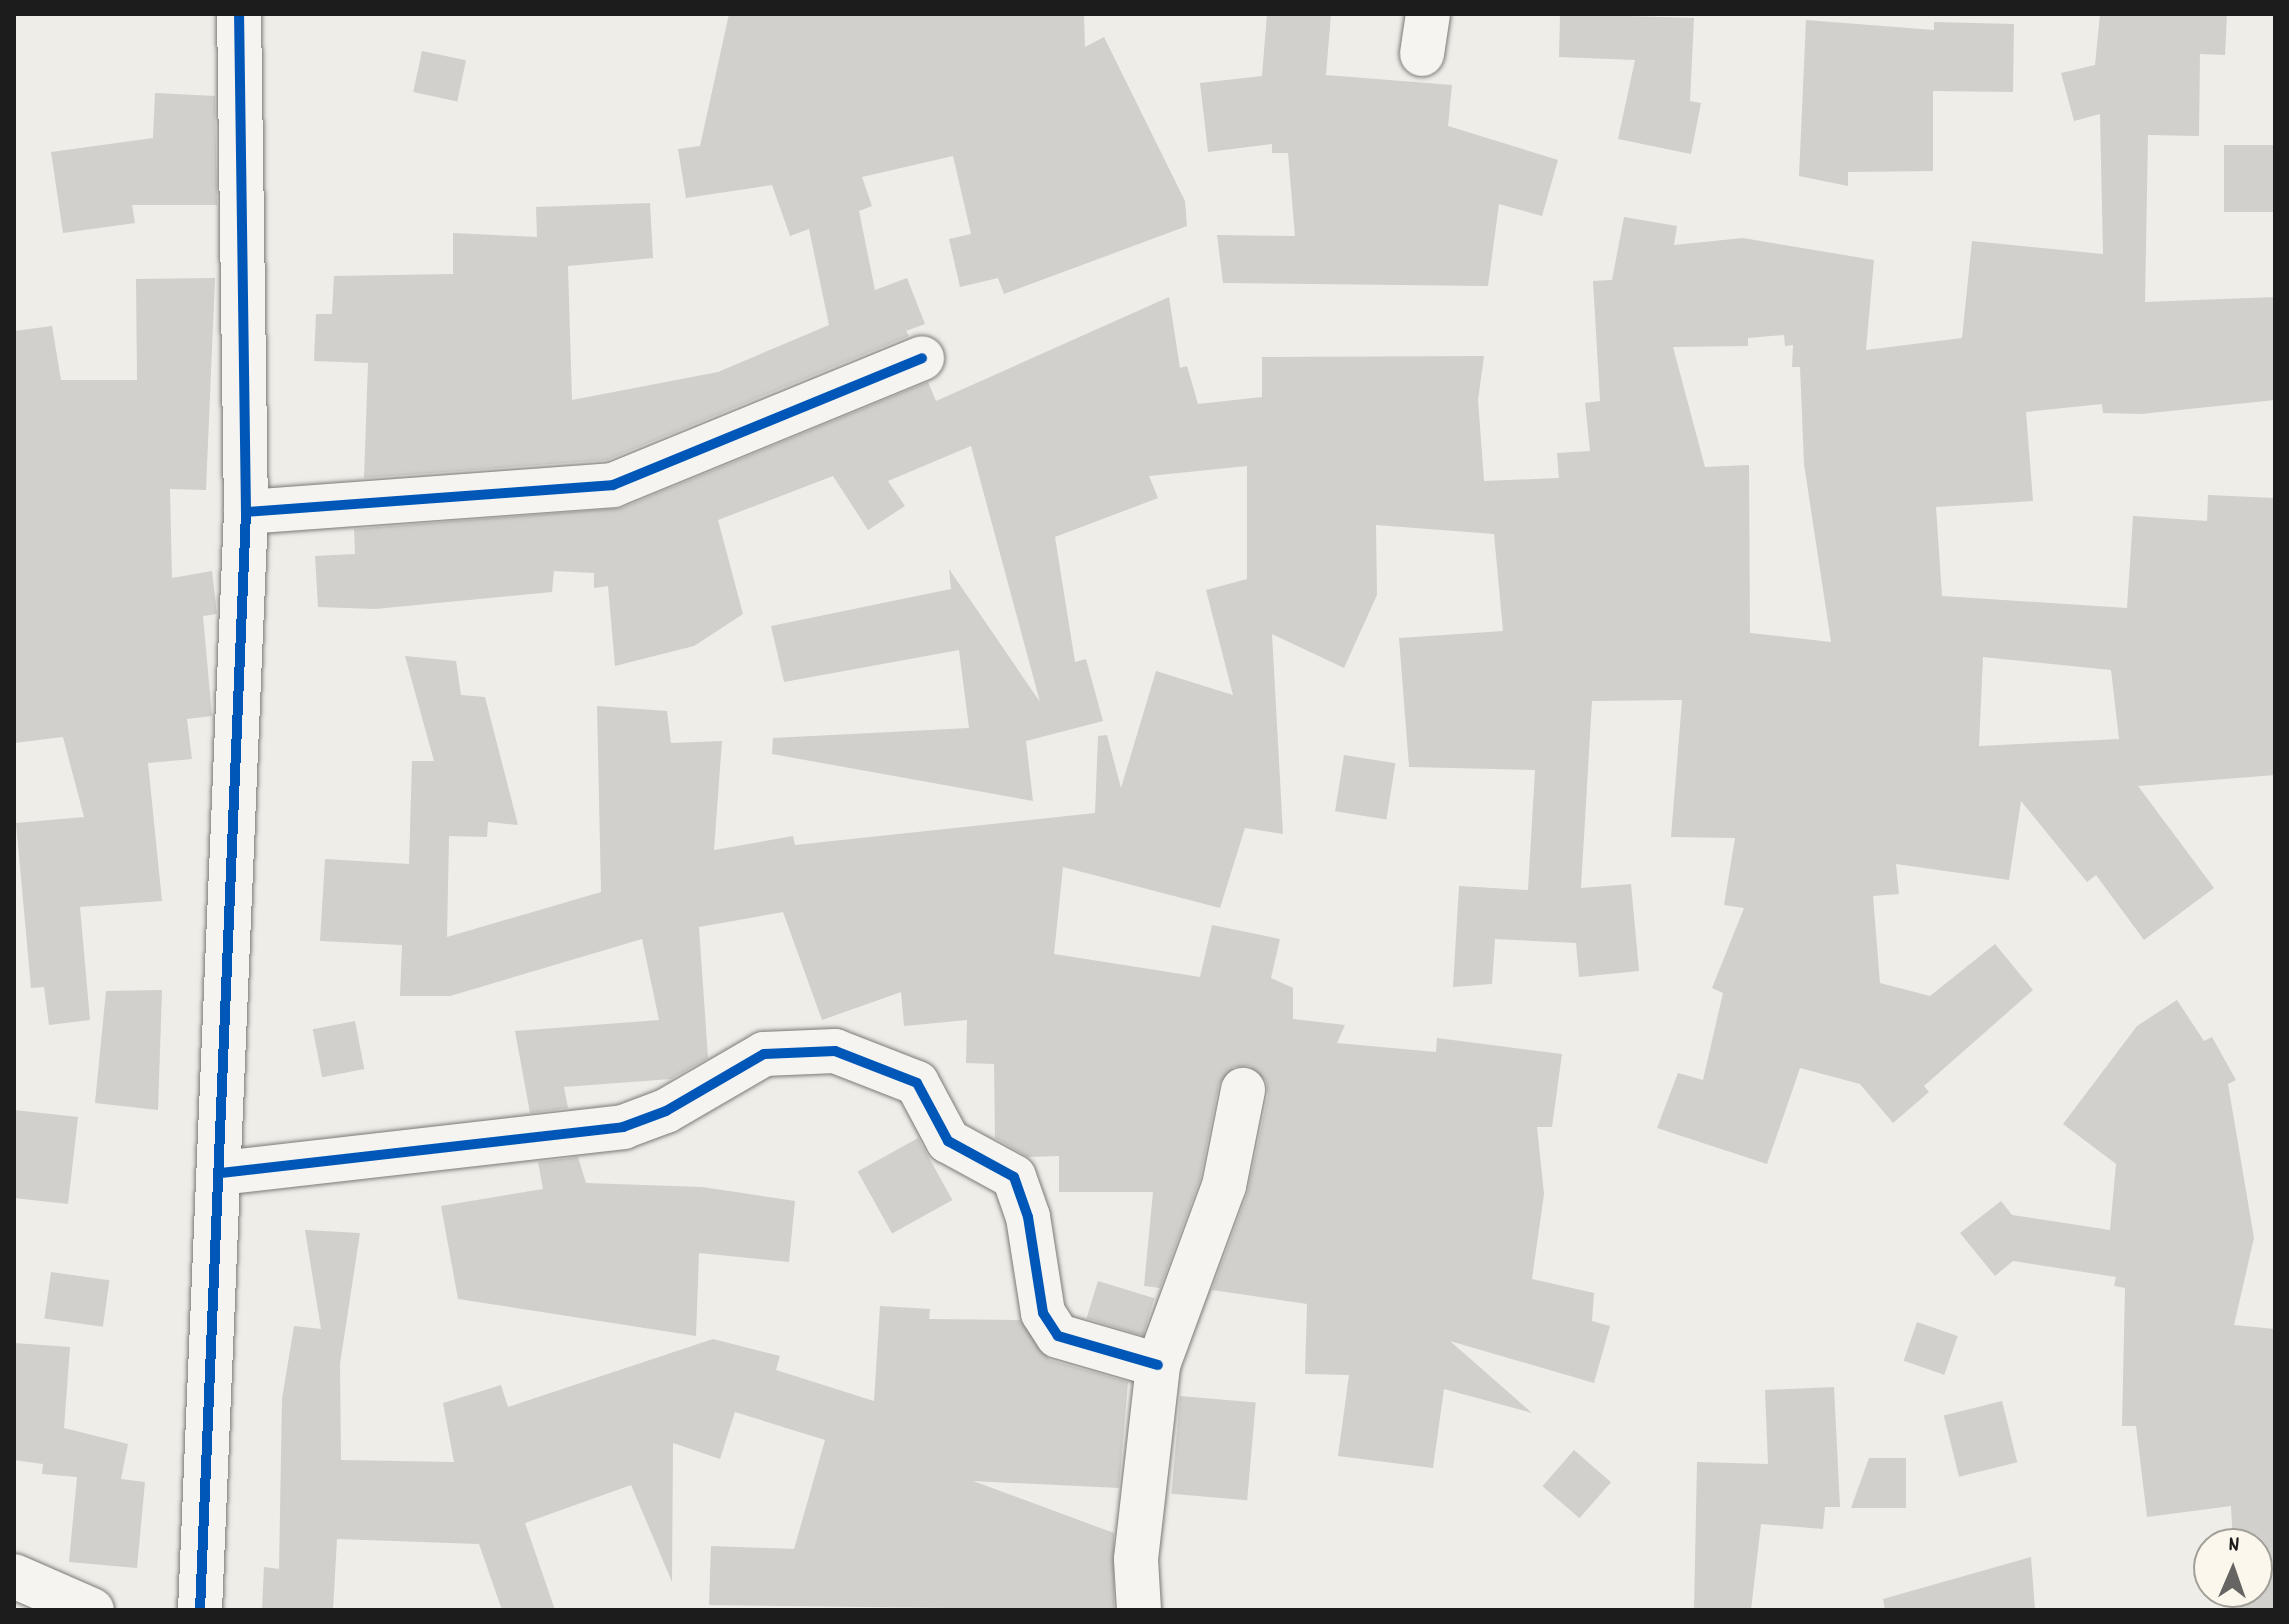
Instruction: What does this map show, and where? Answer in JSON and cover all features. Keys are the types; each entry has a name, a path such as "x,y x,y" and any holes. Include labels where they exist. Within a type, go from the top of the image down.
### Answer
{"street":[{"path":"200,1610 221,1173 246,512 239,14"},
{"path":"246,512 613,485 922,358"},
{"path":"221,1173 623,1127 666,1111 764,1054 835,1051 917,1083 948,1141 1014,1177 1028,1217 1043,1313 1058,1336 1158,1365"},
{"path":"1139,1610 1136,1559 1158,1365 1224,1186 1243,1090"},
{"path":"14,1576 92,1610"}],"building":[{"path":"729,14 1084,14 1085,47 1104,37 1185,201 1187,226 1004,294 998,278 960,287 949,239 971,234 953,156 862,177 872,206 859,211 875,290 907,278 925,324 906,331 909,336 607,460 364,478 368,363 314,361 316,314 332,314 334,276 453,274 453,233 537,237 536,207 650,203 653,258 568,266 572,400 718,372 829,325 809,229 790,236 772,185 686,198 678,149 700,146"},
{"path":"1267,14 1331,14 1326,75 1452,85 1448,126 1558,160 1542,216 1499,204 1488,286 1223,283 1217,235 1295,236 1288,153 1272,153 1272,144 1208,152 1200,83 1262,76"},
{"path":"1560,14 1694,18 1690,101 1701,103 1691,154 1618,139 1635,60 1559,57"},
{"path":"2100,14 2227,14 2225,55 2200,54 2199,136 2148,135 2145,302 2275,297 2275,400 2141,414 2103,413 2102,404 2026,412 2033,501 1936,507 1942,596 2127,608 2133,516 2207,521 2208,495 2275,498 2275,775 2138,786 2214,888 2144,940 2096,875 2087,882 2021,801 2009,880 1896,864 1899,894 1873,896 1880,983 1930,996 1995,944 2033,990 1924,1086 1929,1092 1893,1123 1860,1084 1800,1068 1767,1164 1657,1128 1678,1073 1703,1080 1723,993 1712,988 1744,908 1724,905 1735,838 1671,837 1682,700 1592,701 1581,888 1631,884 1639,971 1579,977 1576,943 1495,939 1492,984 1453,987 1459,886 1528,890 1535,770 1409,767 1399,638 1503,631 1494,534 1376,525 1377,595 1344,668 1272,634 1283,834 1245,828 1220,908 1063,867 1054,954 1200,977 1212,925 1280,939 1271,978 1293,988 1293,1019 1345,1025 1337,1043 1436,1052 1437,1038 1562,1054 1552,1127 1537,1127 1544,1194 1532,1279 1594,1293 1592,1321 1610,1326 1594,1383 1450,1341 1532,1413 1444,1389 1433,1468 1338,1456 1349,1375 1305,1374 1307,1304 1212,1290 1247,1195 1268,1095 1266,1081 1249,1066 1234,1067 1219,1084 1200,1179 1160,1288 1144,1286 1153,1192 1059,1192 1059,1156 1028,1157 995,1138 994,1064 966,1063 967,1020 904,1026 901,992 822,1020 783,912 699,927 708,1058 671,1079 564,1087 568,1108 530,1113 515,1031 659,1020 642,939 450,996 400,996 402,945 320,941 325,859 409,864 412,761 434,761 405,656 456,661 461,695 485,697 518,825 488,822 487,837 449,836 447,937 601,892 597,706 667,711 671,743 722,741 714,850 793,836 795,845 1095,813 1098,736 1107,735 1121,788 1156,671 1233,695 1206,590 1247,579 1247,466 1149,476 1158,498 1055,537 1075,662 1086,659 1103,721 1026,741 1033,801 772,754 773,738 969,728 959,650 784,682 771,626 951,589 949,569 1040,702 971,446 888,481 905,506 868,530 833,476 718,520 743,614 694,646 615,666 608,586 594,588 594,573 554,571 552,592 375,609 318,607 315,556 355,554 354,529 622,508 928,382 936,401 1169,297 1180,368 1187,366 1198,404 1262,397 1262,357 1484,356 1478,400 1484,481 1559,478 1557,453 1590,451 1585,403 1600,401 1593,281 1612,280 1624,217 1677,226 1674,245 1743,238 1874,260 1866,350 1962,338 1972,241 2103,254 2100,114 2074,121 2061,73 2095,65","holes":["1784,335 1785,346 1793,345 1792,367 1800,367 1804,464 1831,642 1750,633 1749,465 1705,467 1673,347 1748,346 1748,338","1983,657 2111,670 2119,739 1979,746"]},
{"path":"1806,20 1934,30 1934,22 2014,24 2013,92 1933,91 1933,171 1848,172 1848,186 1799,176"},
{"path":"422,51 466,60 457,101 413,92"},
{"path":"155,93 215,96 217,205 132,205 135,223 63,233 51,152 153,138"},
{"path":"2224,145 2275,145 2275,212 2224,212"},
{"path":"215,278 206,490 170,489 172,578 212,571 217,614 203,616 212,716 187,719 192,759 148,763 162,901 80,907 90,1020 49,1025 44,987 31,988 16,823 84,817 63,737 14,743 14,331 52,326 61,380 137,380 136,279"},
{"path":"1344,755 1395,763 1386,819 1335,811"},
{"path":"162,990 158,1110 95,1103 106,991"},
{"path":"2177,1000 2204,1041 2212,1037 2236,1080 2228,1084 2254,1238 2234,1325 2275,1329 2275,1610 2236,1608 2273,1608 2273,1528 2232,1528 2231,1506 2147,1517 2136,1426 2122,1426 2125,1288 2114,1286 2116,1277 2013,1261 1995,1276 1960,1233 2001,1201 2012,1215 2110,1230 2116,1164 2063,1124 2137,1026"},
{"path":"355,1021 364,1069 322,1077 313,1029"},
{"path":"14,1110 78,1117 68,1204 14,1198"},
{"path":"918,1138 952,1200 892,1234 858,1171"},
{"path":"578,1157 586,1183 702,1187 795,1201 789,1262 699,1253 696,1336 458,1299 441,1206 543,1189 538,1162"},
{"path":"305,1230 360,1233 340,1364 341,1460 454,1462 443,1403 501,1385 508,1407 713,1339 780,1356 776,1370 874,1401 880,1306 930,1309 929,1319 1020,1320 1050,1360 1128,1382 1119,1488 973,1481 1114,1533 1114,1610 709,1605 711,1546 794,1549 825,1440 735,1412 720,1459 673,1443 672,1582 631,1485 525,1523 555,1610 502,1610 479,1544 337,1539 333,1610 262,1610 264,1567 279,1569 282,1399 294,1326 321,1329"},
{"path":"51,1272 109,1280 103,1327 44,1319"},
{"path":"1098,1281 1154,1298 1143,1336 1087,1318"},
{"path":"1917,1322 1958,1336 1944,1375 1904,1361"},
{"path":"14,1343 70,1347 64,1428 128,1444 121,1479 145,1482 137,1568 69,1562 77,1477 42,1474 43,1464 14,1460"},
{"path":"1834,1387 1840,1507 1825,1507 1823,1529 1761,1524 1751,1610 1694,1610 1697,1462 1768,1464 1765,1390"},
{"path":"1180,1396 1256,1403 1247,1500 1171,1494"},
{"path":"2002,1401 2017,1462 1959,1477 1944,1416"},
{"path":"1574,1450 1611,1482 1579,1518 1543,1486"},
{"path":"1869,1458 1906,1458 1906,1508 1851,1508"},
{"path":"2031,1557 2035,1610 1885,1610 1883,1599"}],"cycle path":[{"path":"200,1610 246,512 239,14"},
{"path":"246,512 613,485 922,358"},
{"path":"221,1173 623,1127 666,1111 764,1054 835,1051 917,1083 948,1141 1014,1177 1028,1217 1043,1313 1058,1336 1158,1365"}]}
